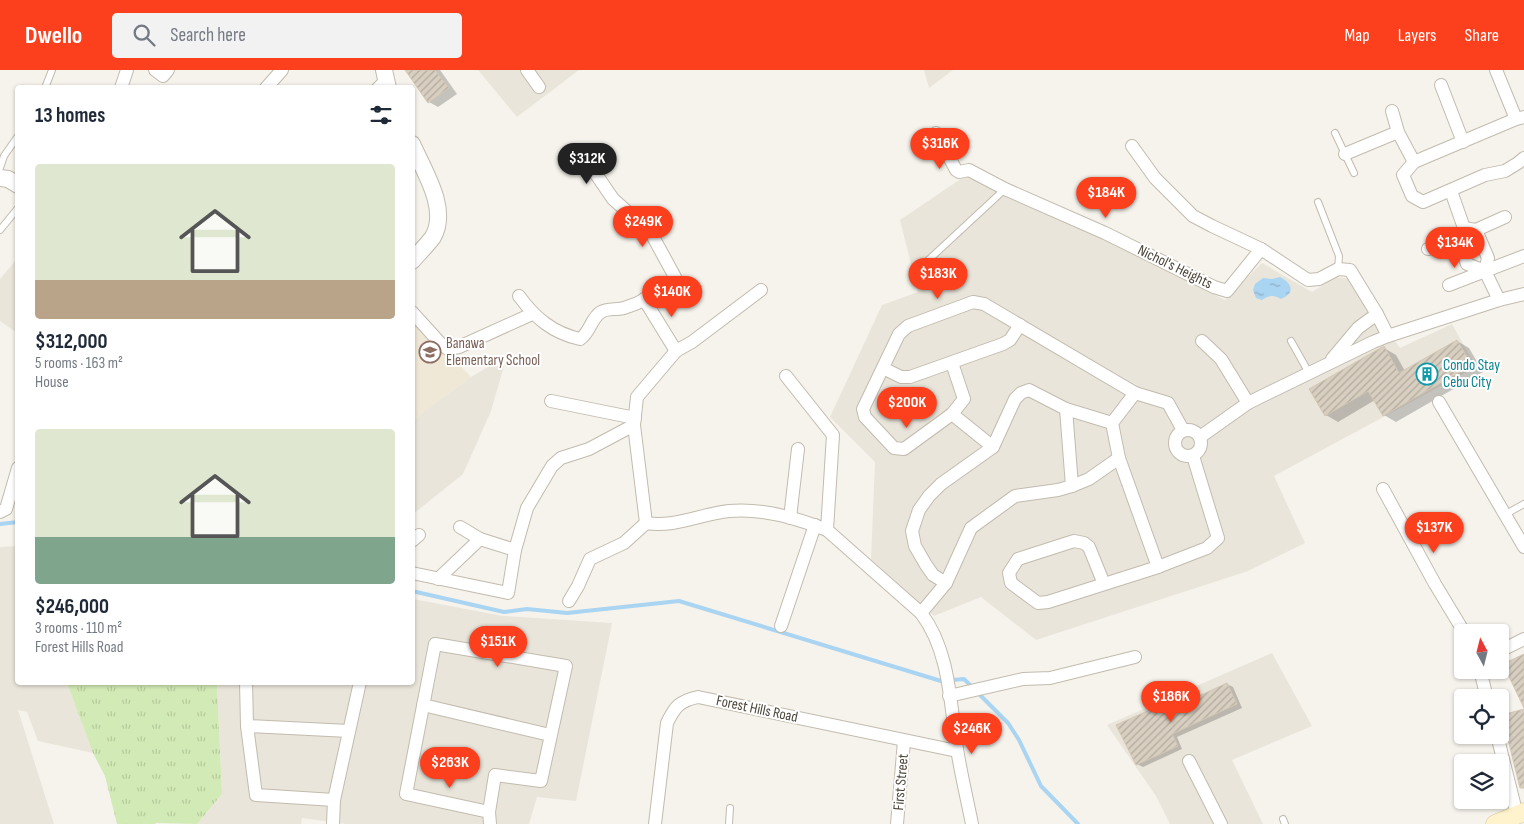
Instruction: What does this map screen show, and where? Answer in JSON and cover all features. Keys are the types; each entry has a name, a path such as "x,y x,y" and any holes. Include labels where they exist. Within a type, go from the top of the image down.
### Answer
{"main road":[{"path":"1495,824 1521,814"}],"street":[{"path":"122,85 128,70"},
{"path":"155,70 163,76 168,70"},
{"path":"269,85 282,70"},
{"path":"527,70 539,87"},
{"path":"1496,70 1520,118 1414,162 1403,175 1412,196 1423,202 1485,175 1505,172 1524,158"},
{"path":"1441,85 1463,142"},
{"path":"1392,111 1398,132 1414,162"},
{"path":"1345,154 1398,132"},
{"name":"Nichol's Heights","path":"936,133 956,170 962,173 969,170 1005,189 1104,233 1214,287 1227,291 1262,249"},
{"path":"1132,146 1155,178 1193,216 1262,249 1308,280 1318,279 1338,269 1350,270 1388,336"},
{"path":"518,296 532,314 554,329 568,336 580,339 585,336 597,315 602,311 623,308 644,299 675,280 675,276 651,233 613,199 583,155"},
{"path":"415,257 432,237 439,222 438,207 417,168"},
{"path":"0,178 8,179 15,183"},
{"path":"1451,191 1466,231 1488,258 1485,271 1499,300"},
{"path":"1428,249 1466,231 1505,217"},
{"path":"1466,231 1467,264 1485,271"},
{"path":"1449,285 1524,256"},
{"path":"646,524 635,422 637,397 676,351 692,342 761,290"},
{"path":"1200,437 1248,403 1388,336 1499,300 1524,294"},
{"path":"644,299 676,351"},
{"path":"952,363 964,399 952,414 904,449 894,448 864,418 863,409 899,334 908,326 973,302 984,304 1135,393 1168,403 1183,430"},
{"path":"415,315 441,344 448,349 455,348 532,314"},
{"path":"1329,363 1358,328 1377,314"},
{"path":"883,368 900,377 910,378 1010,340 1020,326"},
{"path":"1202,341 1221,358 1248,403"},
{"path":"781,626 821,528 834,435 786,376"},
{"path":"946,584 933,575 915,546 912,531 920,510 929,496 941,484 993,447 1015,399 1021,393 1029,390 1066,409 1112,423"},
{"path":"1135,393 1112,423 1119,458 1158,567"},
{"path":"551,401 635,422"},
{"path":"1439,402 1524,547"},
{"path":"1066,409 1072,486"},
{"path":"952,414 993,447"},
{"path":"415,573 508,593 515,550 527,508 552,466 562,458 589,449 635,422"},
{"path":"1183,430 1196,432 1200,437 1201,445 1199,452 1193,456 1184,456 1177,452 1174,444 1176,436 1183,430"},
{"path":"790,518 798,449"},
{"path":"1104,584 1089,547 1084,543 1074,541 1018,559 1009,573 1011,584 1038,604 1048,602 1158,567 1207,548 1218,538 1193,456"},
{"path":"921,613 946,584 971,528 1015,496 1058,490 1072,486 1089,478 1119,458"},
{"path":"0,512 6,508 15,478"},
{"path":"1383,489 1459,624"},
{"path":"568,601 578,586 590,559 624,543 646,524 659,526 729,511 755,511 790,518 821,528 921,613 930,624 939,643 946,672 957,751 972,824"},
{"path":"460,528 480,539 515,550"},
{"path":"438,579 480,539"},
{"path":"1509,647 1524,640"},
{"path":"435,644 566,666 541,781 495,775 489,818 406,794 424,705 435,644"},
{"path":"949,693 976,690 1023,679 1050,678 1135,657"},
{"path":"246,685 247,726 256,796 334,800"},
{"path":"333,824 334,800 359,685"},
{"name":"Forest Hills Road","path":"655,824 667,723 674,708 686,699 698,696 957,751"},
{"path":"424,705 550,735"},
{"path":"247,726 349,731"},
{"name":"First Street","path":"898,824 904,741"},
{"path":"1500,744 1521,814"},
{"path":"1189,761 1221,824"}],"lane":[{"path":"46,85 52,70"},
{"path":"1335,133 1354,173"},
{"path":"0,168 4,156 15,140"},
{"path":"923,264 1005,189"},
{"path":"1318,202 1339,256 1338,269"},
{"path":"0,230 15,212"},
{"path":"1292,341 1309,373"},
{"path":"1504,515 1524,504"},
{"path":"729,824 730,808"}],"shaded area":[{"path":"478,70 579,70 517,117"},
{"path":"924,70 953,70 929,88"},
{"path":"971,172 1225,300 1262,263 1312,292 1336,277 1350,279 1400,348 1452,324 1476,367 1274,476 1305,543 1248,571 1036,640 981,597 934,616 871,559 875,462 830,417 882,305 918,292 900,220"},
{"path":"15,261 15,332 0,321 0,279"},
{"name":"Banawa Elementary School","path":"415,317 471,377 415,420"},
{"path":"490,366 504,366 491,411 463,474 415,512 415,420 471,377"},
{"path":"15,546 15,685 68,685 93,753 38,741 27,712 18,710 54,824 0,824 0,547"},
{"path":"415,599 503,616 612,623 576,801 537,797 529,824 346,824 302,818 301,824 197,824 222,794 217,685 415,685"},
{"path":"1272,653 1312,726 1232,760 1263,824 1170,824 1156,796 1107,725"}],"green space":[{"path":"68,685 217,685 222,794 197,824 117,824 105,776 93,753"}],"water":[{"path":"1280,277 1291,288 1286,297 1281,299 1272,296 1262,300 1256,298 1253,290 1255,284 1263,278 1272,279"}],"building":[{"path":"405,70 435,70 449,88 428,103"},
{"path":"1457,340 1472,365 1383,416 1368,391 1325,416 1309,389 1384,346 1399,373"},
{"path":"1524,654 1524,708 1509,677 1509,661"},
{"path":"1227,683 1237,704 1172,734 1178,746 1136,765 1116,725 1159,706 1162,713"},
{"path":"1524,709 1524,788 1520,788 1509,743 1509,713"}],"waterway":[{"path":"0,524 15,522"},
{"path":"415,592 504,612 527,609 567,613 679,601 941,681 964,679 973,688"},
{"path":"978,693 1008,723 1019,740 1041,786 1078,824"}],"place":[{"name":"Banawa Elementary School","path":"430,352"},
{"name":"Condo Stay Cebu City","path":"1427,374"}]}
